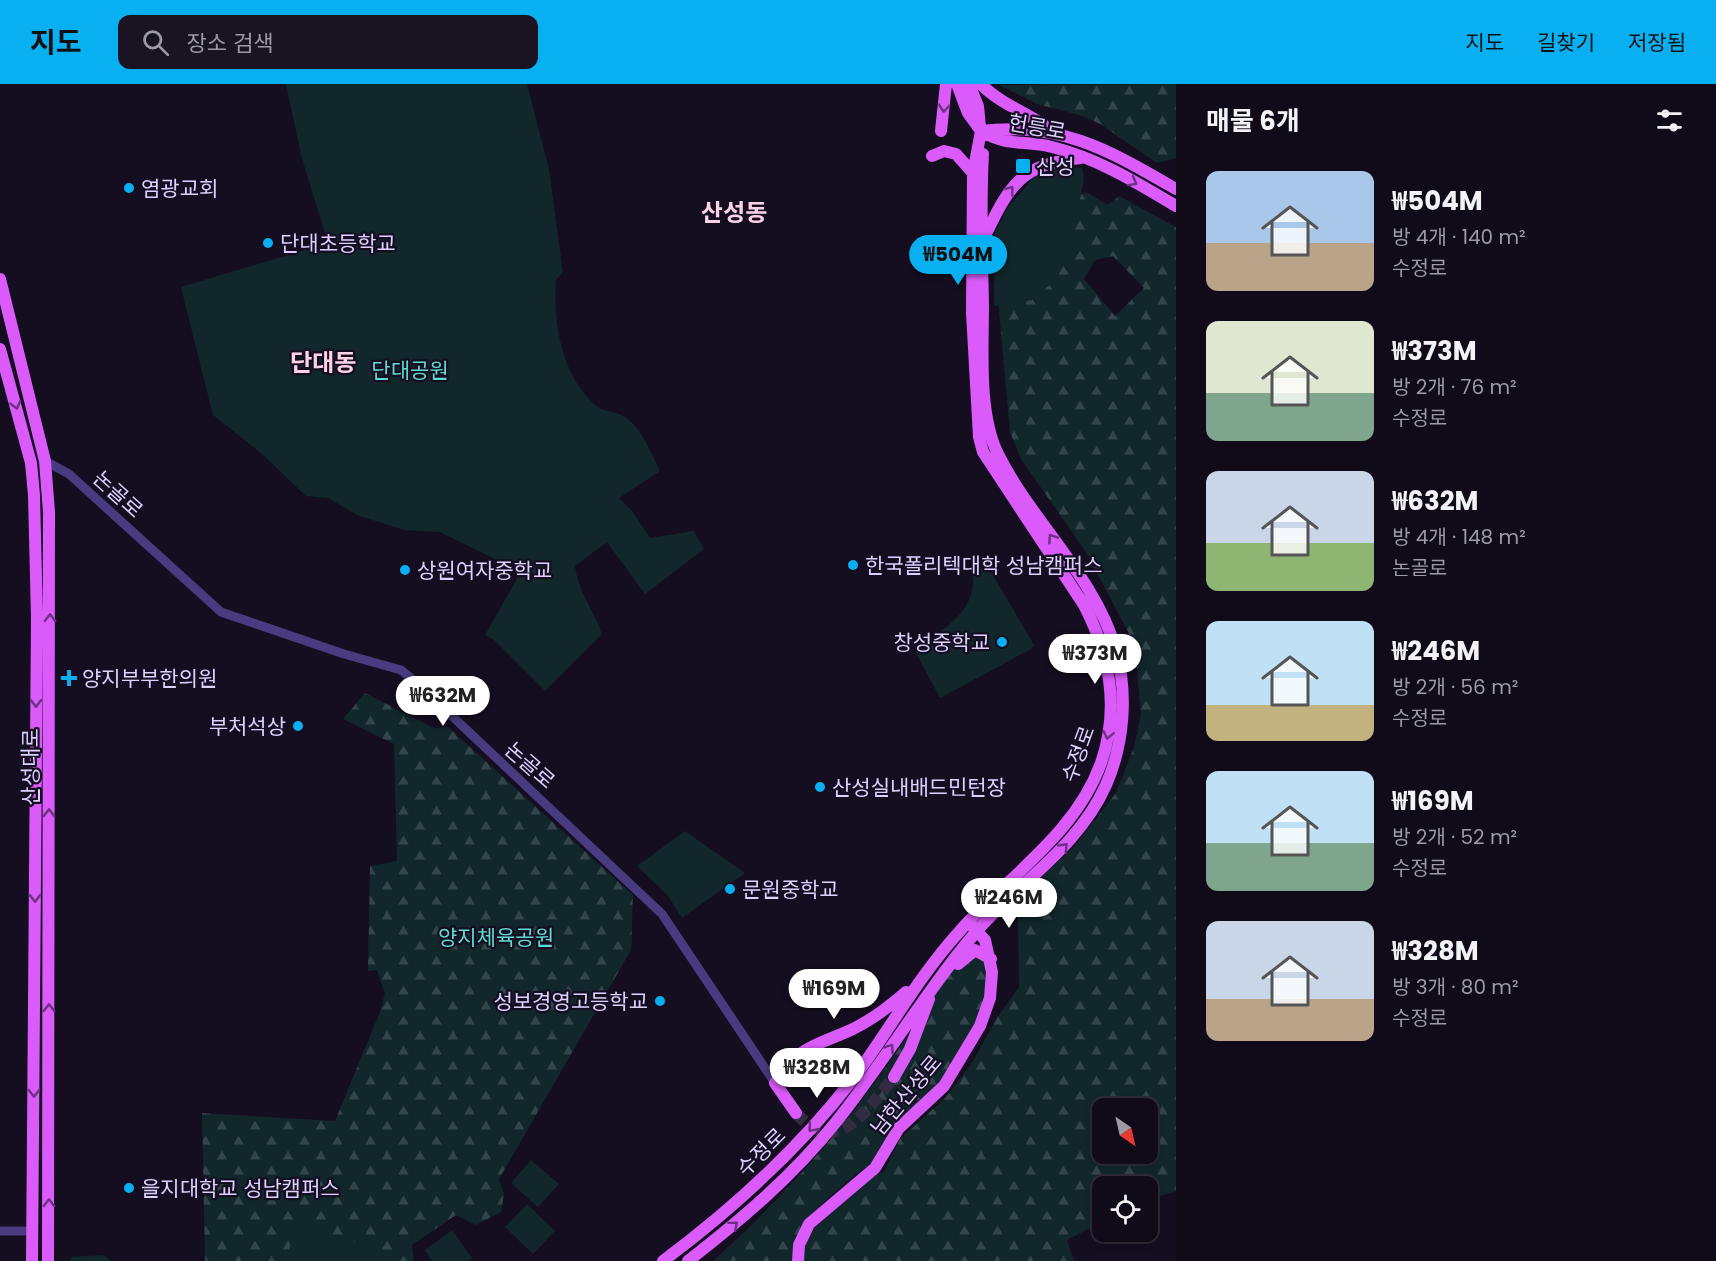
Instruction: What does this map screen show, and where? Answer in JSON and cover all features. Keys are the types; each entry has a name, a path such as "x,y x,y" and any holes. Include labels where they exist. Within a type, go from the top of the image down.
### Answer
{"main road":[{"path":"941,131 946,84"},
{"path":"957,84 968,113 981,131"},
{"name":"수정로","path":"663,1261 710,1227 760,1183 807,1134 853,1078 921,979 969,931 1054,838 1079,805 1101,762 1109,732 1112,703 1105,656 1096,629 1084,605 983,452 985,391 981,131 978,106 969,84"},
{"path":"981,84 1015,111 1042,123 1054,134"},
{"name":"헌릉로","path":"981,131 1002,128 1054,134 1096,144 1176,189"},
{"name":"수정로","path":"688,1261 776,1189 802,1161 851,1103 942,978 969,931 1012,898 1072,838 1095,806 1112,768 1123,712 1117,660 1105,623 1094,601 985,438 972,313 973,173 981,131"},
{"name":"헌릉로","path":"981,131 998,141 1050,146 1101,163 1176,206"},
{"path":"932,156 944,151 956,154 973,173"},
{"path":"982,241 1008,190 1035,168 1059,160 1082,158 1101,163"},
{"name":"산성대로","path":"0,279 45,461 51,579 48,1261"},
{"name":"산성대로","path":"0,349 31,463 34,495 37,618 32,1261"},
{"path":"942,978 975,950 991,959 991,932 1012,898"},
{"name":"남한산성로","path":"798,1261 799,1245 809,1224 875,1168 899,1128 937,1095 955,1069 987,1010 993,983 991,959 985,939 969,931"},
{"path":"796,1113 775,1083 788,1065 802,1051 878,1015 921,979"},
{"path":"894,1077 923,1020 932,990"}],"street":[{"name":"논골로","path":"45,461 69,474 220,612 344,654 401,670 418,684 662,914 775,1083"},
{"path":"0,1231 33,1231"}],"green space":[{"name":"단대공원","path":"286,84 527,84 549,169 563,272 556,280 556,313 567,363 583,392 595,405 625,417 631,422 646,441 660,471 619,498 633,512 650,538 694,531 704,549 645,594 607,542 575,566 579,584 602,634 545,691 494,640 485,635 521,572 440,532 404,530 357,515 328,498 306,496 262,454 213,415 181,287 328,243 301,155"},
{"path":"1176,84 1176,158 1157,163 1100,124 1083,116 1037,104 999,85"},
{"path":"1065,167 1082,168 1084,179 1069,257 1054,281 1032,300 994,306 995,232 1009,206 1037,174"},
{"path":"1086,192 1108,205 1119,196 1176,227 1176,1191 1158,1197 1158,1176 1092,1176 1092,1227 1067,1240 1074,1261 802,1261 809,1233 875,1174 883,1173 900,1139 946,1097 972,1063 997,1018 1019,987 1018,899 1074,847 1116,793 1134,747 1141,714 1135,645 1086,552 1021,459 1010,432 997,288 1069,202","holes":["1113,256 1144,288 1115,316 1084,279 1095,260"]},
{"path":"987,565 1034,645 1031,649 940,698 915,651 956,619 970,599 973,587 972,573"},
{"name":"양지체육공원","path":"365,693 434,728 448,727 633,895 631,950 499,1179 504,1194 501,1212 476,1225 456,1215 412,1245 414,1261 205,1261 202,1113 335,1121 380,1012 385,993 377,970 368,971 370,866 397,861 394,744 343,719"},
{"path":"685,831 745,873 682,918 668,896 637,866"},
{"path":"979,951 988,967 987,991 965,1045 928,1099 873,1165 865,1167 829,1197 808,1219 794,1246 792,1261 713,1261 768,1208 820,1152 868,1092 948,972 968,956"},
{"path":"531,1160 559,1184 538,1207 511,1183"},
{"path":"527,1204 555,1231 533,1254 505,1227"},
{"path":"298,1223 390,1254 388,1261 285,1261"},
{"path":"452,1230 472,1258 468,1261 432,1261 425,1250"},
{"path":"104,1255 111,1261 70,1261 71,1257"}],"tunnel":[{"path":"796,1113 811,1126 824,1131 837,1131 850,1125 862,1115 894,1077"}],"place":[{"name":"산성","path":"1023,166"},
{"name":"염광교회","path":"129,188"},
{"name":"단대초등학교","path":"268,243"},
{"name":"한국폴리텍대학 성남캠퍼스","path":"853,565"},
{"name":"상원여자중학교","path":"405,570"},
{"name":"창성중학교","path":"1002,642"},
{"name":"양지부부한의원","path":"69,678"},
{"name":"부처석상","path":"298,726"},
{"name":"산성실내배드민턴장","path":"820,787"},
{"name":"문원중학교","path":"730,889"},
{"name":"성보경영고등학교","path":"660,1001"},
{"name":"을지대학교 성남캠퍼스","path":"129,1188"}],"district":[{"name":"산성동","path":"734,212"},
{"name":"단대동","path":"323,362"}]}
